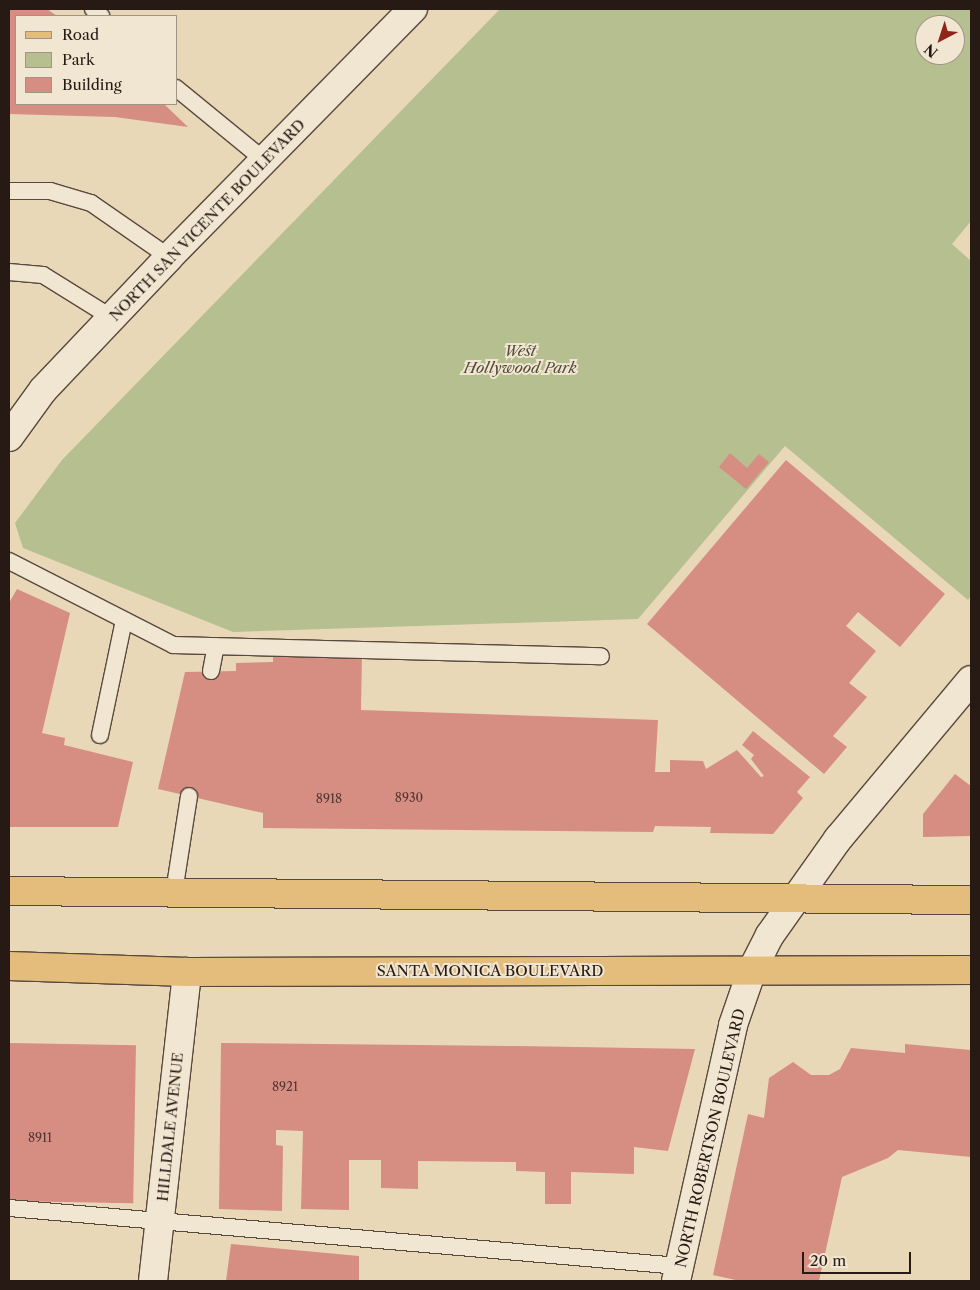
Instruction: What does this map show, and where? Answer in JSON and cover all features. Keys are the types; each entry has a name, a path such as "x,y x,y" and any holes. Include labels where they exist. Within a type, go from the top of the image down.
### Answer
{"main road":[{"path":"9,891 971,900"},
{"name":"SANTA MONICA BOULEVARD","path":"9,966 187,972 971,970"}],"street":[{"name":"NORTH SAN VICENTE BOULEVARD","path":"9,437 43,390 168,257 413,9"},
{"name":"NORTH ROBERTSON BOULEVARD","path":"678,1274 731,1034 752,970 770,934 838,840 971,680"},
{"name":"HILLDALE AVENUE","path":"153,1281 187,972"}],"lane":[{"path":"178,90 264,160"},
{"path":"9,191 50,191 91,203 168,257"},
{"path":"9,272 43,275 112,318"},
{"path":"9,560 173,645 601,656"},
{"path":"100,735 124,620"},
{"path":"211,671 216,646"},
{"path":"174,892 189,796"},
{"path":"9,1208 160,1220 678,1274"}],"green space":[{"name":"West Hollywood Park","path":"500,9 971,9 971,221 952,244 971,261 971,596 968,600 785,446 638,619 233,632 23,548 15,523 62,460"}],"building":[{"path":"9,9 47,9 56,15 15,15 15,105 165,105 188,127 115,117 9,114"},
{"path":"730,453 747,468 759,454 769,462 746,489 719,467"},
{"path":"786,460 945,594 900,647 858,612 846,626 876,651 849,683 867,697 833,736 847,747 824,774 647,624"},
{"path":"17,589 70,613 42,733 65,738 64,745 133,762 118,827 9,827 9,603"},
{"path":"273,652 362,652 361,710 658,720 655,772 670,772 670,760 703,761 706,769 737,750 761,777 764,776 751,759 754,755 742,745 753,731 810,777 797,792 803,798 773,834 710,833 711,827 655,826 653,832 263,828 263,813 158,789 185,672 236,671 236,663 273,662"},
{"path":"955,774 971,786 971,836 923,837 923,814"},
{"path":"9,1043 136,1045 133,1203 9,1201"},
{"path":"221,1043 695,1049 668,1151 634,1147 634,1174 571,1172 571,1204 545,1204 545,1172 516,1171 516,1162 418,1161 418,1189 381,1188 381,1160 349,1160 349,1210 301,1209 303,1131 276,1130 276,1145 283,1146 282,1211 219,1209"},
{"path":"905,1044 971,1050 971,1157 898,1150 888,1158 842,1177 819,1281 740,1281 713,1275 748,1114 764,1118 769,1078 793,1062 811,1075 829,1075 840,1069 851,1048 905,1053"},
{"path":"231,1244 359,1256 359,1281 226,1281"}]}
